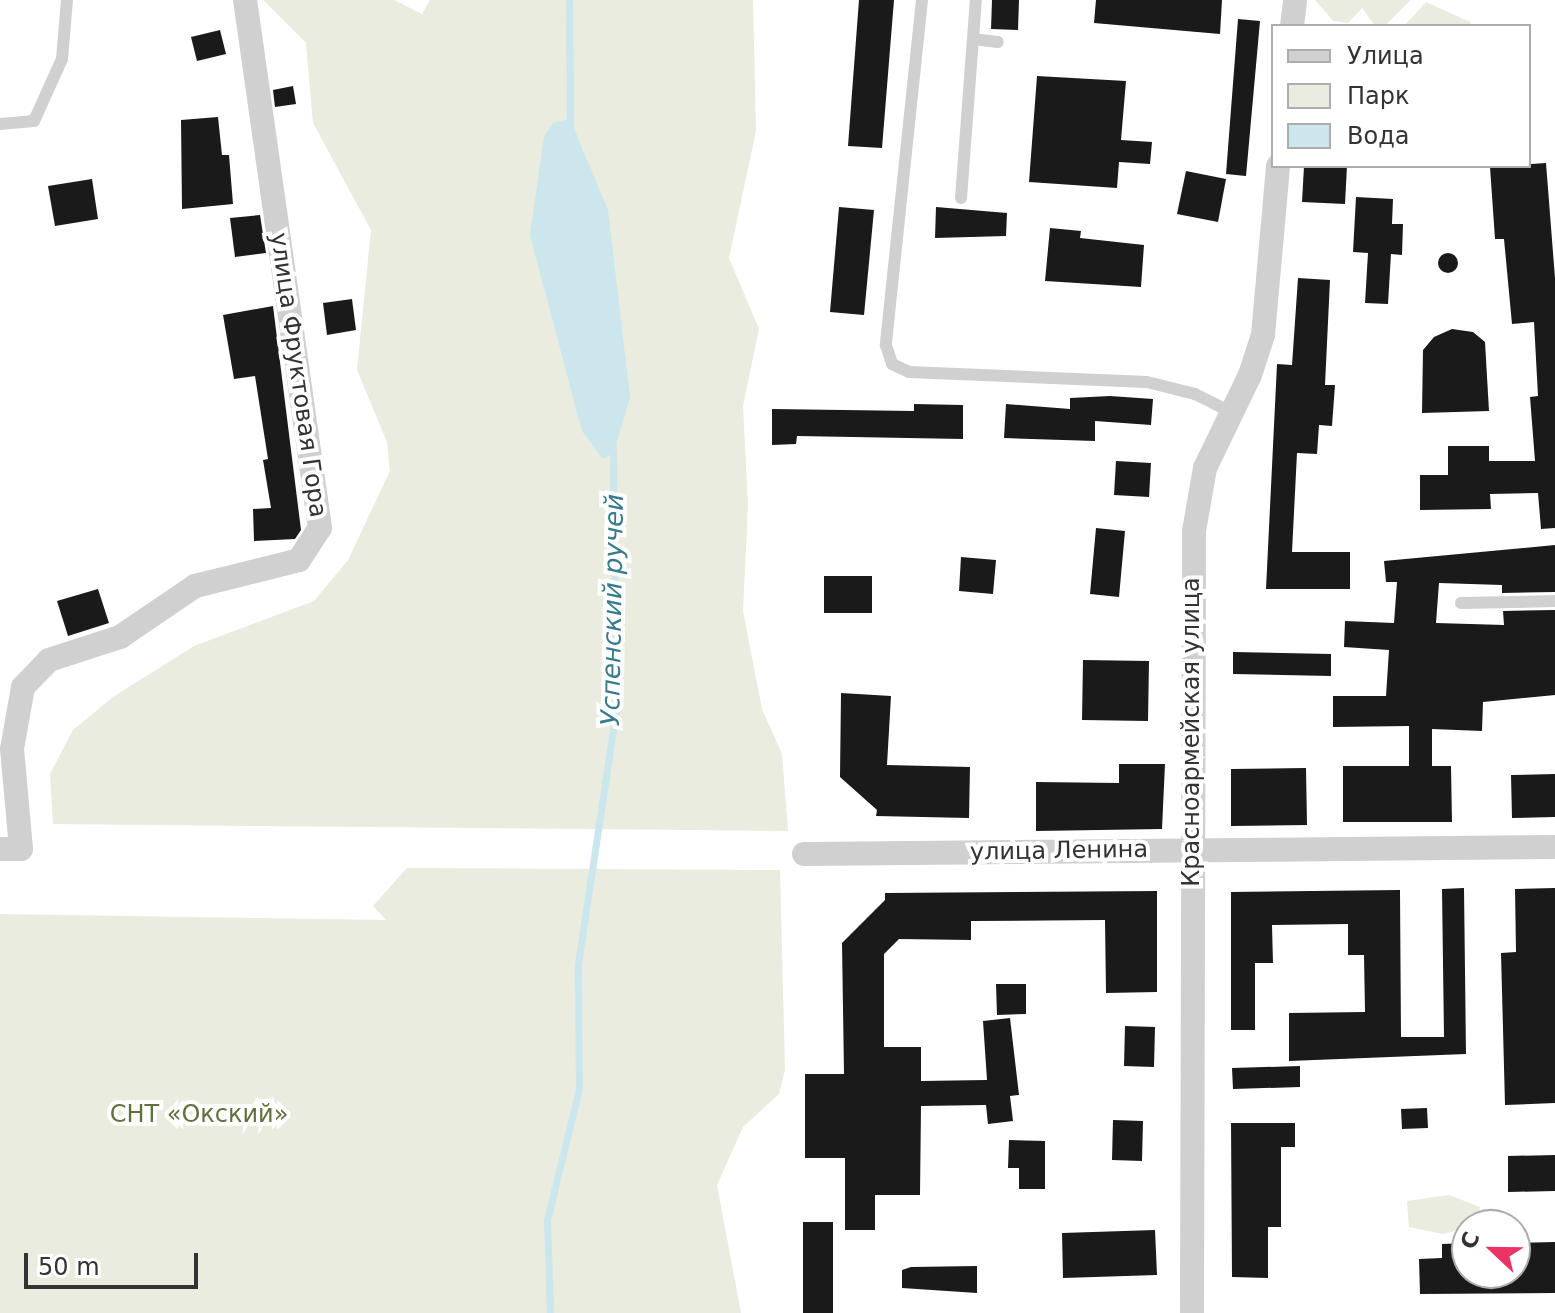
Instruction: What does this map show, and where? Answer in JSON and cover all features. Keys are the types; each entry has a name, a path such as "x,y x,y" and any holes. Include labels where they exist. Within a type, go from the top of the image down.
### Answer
{"street":[{"name":"улица Фруктовая Гора","path":"11,849 12,749 23,687 49,660 120,637 195,586 299,560 320,528 245,0"},
{"path":"1292,24 1295,0"},
{"name":"Красноармейская улица","path":"1192,1313 1190,850 1194,531 1205,468 1263,335 1278,168"},
{"name":"улица Ленина","path":"804,854 1555,847"}],"lane":[{"path":"0,124 34,121 62,59 67,0"},
{"path":"922,0 886,345 892,364 909,372 1147,382 1195,394 1231,412"},
{"path":"961,198 976,0"},
{"path":"973,39 998,42"},
{"path":"1461,603 1555,601"}],"green space":[{"path":"263,0 394,0 422,14 430,0 753,0 756,131 729,258 759,329 743,406 748,506 743,611 762,709 782,754 788,831 53,824 50,774 73,730 113,697 194,646 314,601 348,560 390,471 387,442 357,370 371,230 313,123 306,43"},
{"path":"1315,0 1411,0 1387,24 1374,24 1362,8 1348,23 1333,21"},
{"path":"1426,2 1472,24 1406,24"},
{"name":"СНТ «Окский»","path":"407,868 780,870 785,1070 779,1094 743,1127 717,1185 741,1313 0,1313 0,914 386,920 373,906"},
{"path":"1449,1195 1480,1207 1451,1209 1451,1232 1443,1234 1409,1227 1407,1201"}],"water":[{"path":"570,119 608,210 630,397 614,452 603,459 582,431 530,235 544,137 553,123"}],"building":[{"path":"859,0 894,0 882,148 848,146"},
{"path":"992,0 1019,0 1018,30 991,29"},
{"path":"1096,0 1222,0 1220,34 1094,23"},
{"path":"1238,19 1260,21 1246,176 1226,174"},
{"path":"220,30 226,54 197,61 191,37"},
{"path":"1037,76 1126,81 1121,140 1152,142 1150,164 1119,162 1117,188 1029,182"},
{"path":"293,86 296,104 275,107 273,90"},
{"path":"218,117 222,155 229,155 233,204 182,209 181,120"},
{"path":"1546,163 1555,278 1555,528 1541,529 1538,493 1490,494 1491,509 1420,510 1420,475 1448,475 1448,446 1489,446 1489,461 1535,461 1530,397 1538,396 1534,322 1512,324 1504,239 1495,239 1490,168 1531,168 1531,164"},
{"path":"1304,168 1347,168 1345,204 1302,202"},
{"path":"1186,171 1226,179 1218,222 1177,214"},
{"path":"92,179 98,219 55,226 48,186"},
{"path":"1356,197 1393,199 1392,224 1403,224 1402,255 1391,254 1388,304 1365,303 1368,253 1353,252"},
{"path":"839,207 874,210 864,315 830,312"},
{"path":"936,207 1007,213 1006,236 935,238"},
{"path":"260,215 266,253 235,257 230,218"},
{"path":"1050,228 1081,231 1080,238 1144,245 1141,287 1045,281"},
{"path":"1448,253 1455,256 1458,263 1455,270 1448,273 1441,270 1438,263 1441,256"},
{"path":"1298,278 1330,280 1325,385 1335,385 1332,426 1319,425 1317,454 1297,453 1292,552 1350,552 1350,589 1266,589 1277,364 1292,365"},
{"path":"352,299 356,330 327,335 323,303"},
{"path":"273,306 301,530 295,539 254,541 253,509 271,508 263,460 268,459 255,376 234,379 223,315"},
{"path":"1452,329 1473,332 1485,342 1489,411 1422,413 1423,350 1434,337"},
{"path":"1110,396 1153,399 1151,425 1095,421 1095,441 1004,438 1006,404 1070,409 1070,398"},
{"path":"914,404 963,405 963,439 797,436 796,444 772,445 772,409 914,411"},
{"path":"1116,461 1151,463 1149,497 1114,495"},
{"path":"1096,528 1125,531 1119,597 1090,594"},
{"path":"1555,545 1555,592 1502,593 1502,585 1439,583 1436,623 1504,625 1503,611 1555,610 1555,695 1483,702 1482,731 1432,729 1432,766 1451,766 1452,822 1343,822 1343,766 1409,766 1409,726 1333,727 1333,696 1386,696 1389,650 1344,647 1345,621 1394,623 1397,582 1386,582 1384,561"},
{"path":"961,557 996,560 993,594 959,591"},
{"path":"824,576 872,576 872,613 824,613"},
{"path":"98,589 109,623 68,636 57,601"},
{"path":"1233,652 1331,654 1331,676 1233,674"},
{"path":"1083,660 1149,661 1148,721 1082,720"},
{"path":"841,693 891,696 887,765 970,767 969,818 876,816 877,810 840,777"},
{"path":"1119,764 1165,764 1162,829 1036,831 1036,782 1119,783"},
{"path":"1306,768 1307,825 1231,826 1231,769"},
{"path":"1555,774 1555,817 1512,818 1511,775"},
{"path":"1464,888 1466,1054 1289,1061 1289,1013 1365,1012 1364,955 1348,955 1348,924 1272,925 1273,963 1255,963 1255,1030 1231,1030 1231,892 1400,890 1401,1037 1444,1037 1442,889"},
{"path":"1555,888 1555,1103 1505,1105 1501,953 1516,952 1515,889"},
{"path":"1157,891 1157,992 1106,993 1105,920 971,921 971,940 899,939 884,954 884,1047 921,1047 921,1081 987,1080 983,1021 1010,1018 1019,1095 1010,1096 1013,1121 988,1124 986,1105 921,1106 920,1195 875,1195 875,1230 845,1230 845,1158 805,1158 805,1074 844,1074 842,943 885,900 885,893"},
{"path":"996,984 1026,984 1026,1014 997,1015"},
{"path":"1125,1026 1155,1027 1154,1067 1124,1066"},
{"path":"1300,1066 1300,1087 1233,1089 1232,1068"},
{"path":"1427,1108 1428,1128 1402,1129 1401,1109"},
{"path":"1113,1120 1143,1121 1142,1161 1112,1160"},
{"path":"1231,1123 1295,1123 1295,1147 1281,1147 1281,1227 1268,1227 1268,1278 1232,1277"},
{"path":"1009,1140 1045,1141 1045,1189 1019,1189 1019,1168 1008,1168"},
{"path":"1555,1155 1555,1191 1508,1192 1508,1156"},
{"path":"803,1222 833,1222 833,1313 803,1313"},
{"path":"1155,1230 1157,1275 1063,1278 1062,1233"},
{"path":"1555,1242 1555,1293 1420,1294 1419,1259 1442,1258 1442,1244 1451,1244 1451,1289 1531,1289 1531,1243"},
{"path":"977,1266 977,1293 902,1288 902,1270 911,1267"}],"waterway":[{"name":"Успенский ручей","path":"569,0 570,125"},
{"name":"Успенский ручей","path":"550,1313 547,1220 579,1089 578,964 616,709 613,446"}]}
